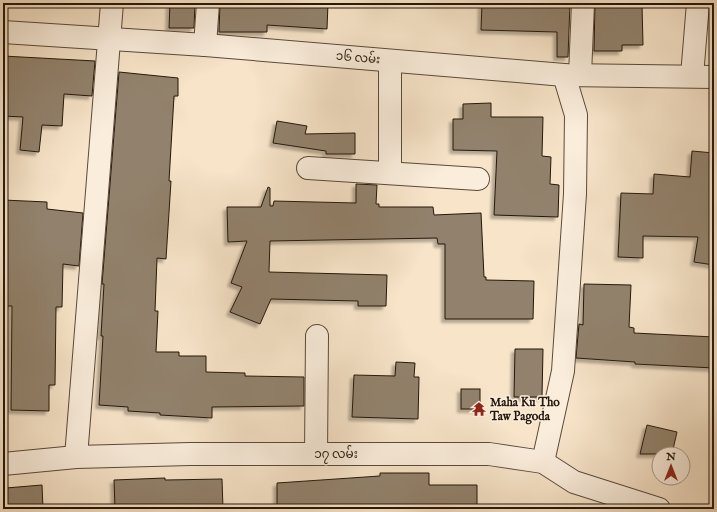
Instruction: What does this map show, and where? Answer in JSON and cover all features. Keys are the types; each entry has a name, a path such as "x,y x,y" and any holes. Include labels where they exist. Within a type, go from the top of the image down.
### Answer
{"street":[{"path":"76,457 112,3"},
{"path":"204,46 208,3"},
{"path":"543,462 563,371 574,201 576,115 572,75 583,3"},
{"path":"692,76 698,3"},
{"name":"၁၆ လမ်း","path":"3,32 110,38 572,75 714,77"},
{"path":"390,61 390,173"},
{"path":"308,168 478,179"},
{"path":"316,454 317,336"},
{"name":"၁၇ လမ်း","path":"3,464 76,457 190,454 489,454 543,462 574,482 659,509"}],"building":[{"path":"170,3 195,3 194,28 169,28"},
{"path":"220,3 328,3 327,29 267,25 267,32 219,32"},
{"path":"482,3 570,3 568,57 557,57 557,32 481,30"},
{"path":"595,3 642,5 643,45 622,45 622,51 594,51"},
{"path":"3,56 95,61 92,96 64,94 62,126 42,125 39,152 20,150 23,117 3,116"},
{"path":"119,72 178,78 178,96 174,96 166,259 157,258 155,311 158,311 156,352 179,352 179,356 206,356 206,372 245,373 245,376 304,377 304,406 212,407 212,418 160,415 160,413 128,411 128,407 99,405 103,336 101,336 104,284 102,284"},
{"path":"491,103 491,117 543,117 542,156 551,157 550,184 559,185 558,217 494,215 497,151 453,150 453,119 463,119 463,104"},
{"path":"277,121 307,126 305,134 355,133 355,154 326,154 326,151 273,143"},
{"path":"692,151 714,153 714,265 694,262 698,237 643,236 643,258 618,257 621,193 653,194 654,174 690,177"},
{"path":"356,184 377,185 376,204 379,204 379,207 433,207 434,215 481,213 484,277 486,277 486,280 534,281 533,319 445,319 445,244 438,244 437,238 270,241 269,272 387,275 386,306 358,306 358,301 271,299 260,324 230,312 242,287 231,283 247,241 228,242 227,207 261,207 268,187 270,188 270,206 273,206 274,201 356,203"},
{"path":"3,200 47,202 47,209 83,213 79,266 63,264 62,307 56,307 55,385 49,385 49,411 11,410 12,306 3,306"},
{"path":"584,284 631,285 629,327 634,328 634,333 714,337 714,368 635,364 635,362 576,358 579,324 583,325"},
{"path":"515,349 543,349 542,397 514,397"},
{"path":"396,362 415,363 414,377 419,377 418,419 352,417 354,375 395,376"},
{"path":"461,389 480,389 480,409 461,409"},
{"path":"647,425 677,432 674,446 651,446 651,454 640,454"},
{"path":"380,473 429,473 429,485 477,485 477,509 277,509 277,483 380,476"},
{"path":"165,478 165,480 222,479 223,509 115,509 114,480"},
{"path":"42,485 43,509 7,509 6,488"}],"place":[{"name":"Maha Ku Tho Taw Pagoda","path":"479,409"}]}
